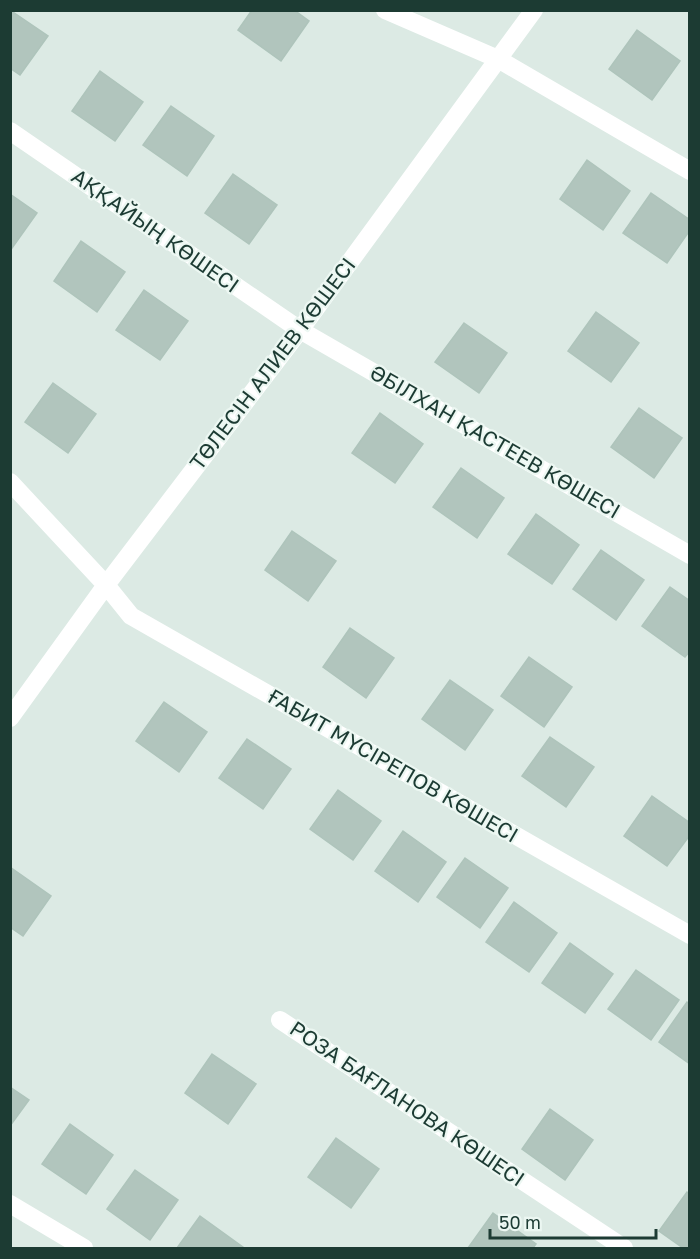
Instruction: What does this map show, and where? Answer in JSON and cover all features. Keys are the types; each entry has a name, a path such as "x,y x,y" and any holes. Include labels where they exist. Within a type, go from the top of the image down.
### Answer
{"street":[{"path":"386,10 498,59 690,171"},
{"name":"ТӨЛЕСІН АЛИЕВ КӨШЕСІ","path":"10,718 106,585 300,330 534,10"},
{"name":"АҚҚАЙЫҢ КӨШЕСІ","path":"10,131 300,330"},
{"name":"ӘБІЛХАН ҚАСТЕЕВ КӨШЕСI","path":"300,330 690,555"},
{"name":"ҒАБИТ МҮСІРЕПОВ КӨШЕСI","path":"10,482 106,585 131,616 690,935"},
{"name":"РОЗА БАҒЛАНОВА КӨШЕСI","path":"280,1020 624,1248"},
{"path":"10,1204 84,1248"}],"building":[{"path":"10,10 48,36 20,75 10,68"},
{"path":"252,10 294,10 309,21 281,61 238,30"},
{"path":"637,30 680,61 652,100 609,69"},
{"path":"100,71 143,102 115,141 72,111"},
{"path":"171,106 214,136 187,176 143,145"},
{"path":"587,160 630,191 603,230 560,199"},
{"path":"233,174 277,205 249,244 205,213"},
{"path":"651,193 690,220 690,230 667,263 623,233"},
{"path":"10,194 37,213 10,251"},
{"path":"81,241 125,272 97,312 54,281"},
{"path":"144,290 188,321 160,360 116,330"},
{"path":"596,312 639,343 611,382 568,351"},
{"path":"464,323 507,353 479,393 435,362"},
{"path":"53,383 96,414 68,453 25,422"},
{"path":"639,408 682,438 654,478 611,447"},
{"path":"380,413 423,444 395,483 352,453"},
{"path":"461,468 504,498 477,538 433,507"},
{"path":"536,514 579,545 552,584 508,554"},
{"path":"292,531 336,561 308,601 265,570"},
{"path":"601,550 644,580 616,620 573,589"},
{"path":"670,587 690,601 690,651 685,657 642,626"},
{"path":"350,628 394,658 366,698 323,667"},
{"path":"529,657 572,687 544,727 501,696"},
{"path":"450,680 493,710 465,750 422,719"},
{"path":"164,702 207,732 179,772 136,741"},
{"path":"550,737 594,767 566,807 522,776"},
{"path":"247,739 291,769 263,809 219,778"},
{"path":"338,790 381,821 353,860 310,829"},
{"path":"652,796 690,823 690,835 667,866 624,836"},
{"path":"403,831 446,862 418,902 375,871"},
{"path":"465,858 508,888 480,928 437,897"},
{"path":"10,867 51,896 23,936 10,927"},
{"path":"514,902 557,933 529,972 486,942"},
{"path":"570,943 613,974 585,1013 542,983"},
{"path":"636,970 679,1000 651,1040 608,1009"},
{"path":"687,1002 690,1004 690,1064 659,1042"},
{"path":"212,1054 256,1084 228,1124 185,1093"},
{"path":"10,1087 29,1100 10,1126"},
{"path":"550,1109 593,1140 565,1180 522,1149"},
{"path":"70,1124 113,1155 86,1194 42,1164"},
{"path":"336,1138 379,1169 351,1208 308,1177"},
{"path":"135,1170 178,1200 150,1240 107,1209"},
{"path":"687,1192 690,1194 690,1248 683,1248 659,1231"},
{"path":"493,1213 536,1244 533,1248 468,1248"},
{"path":"200,1216 243,1247 177,1248"}]}
